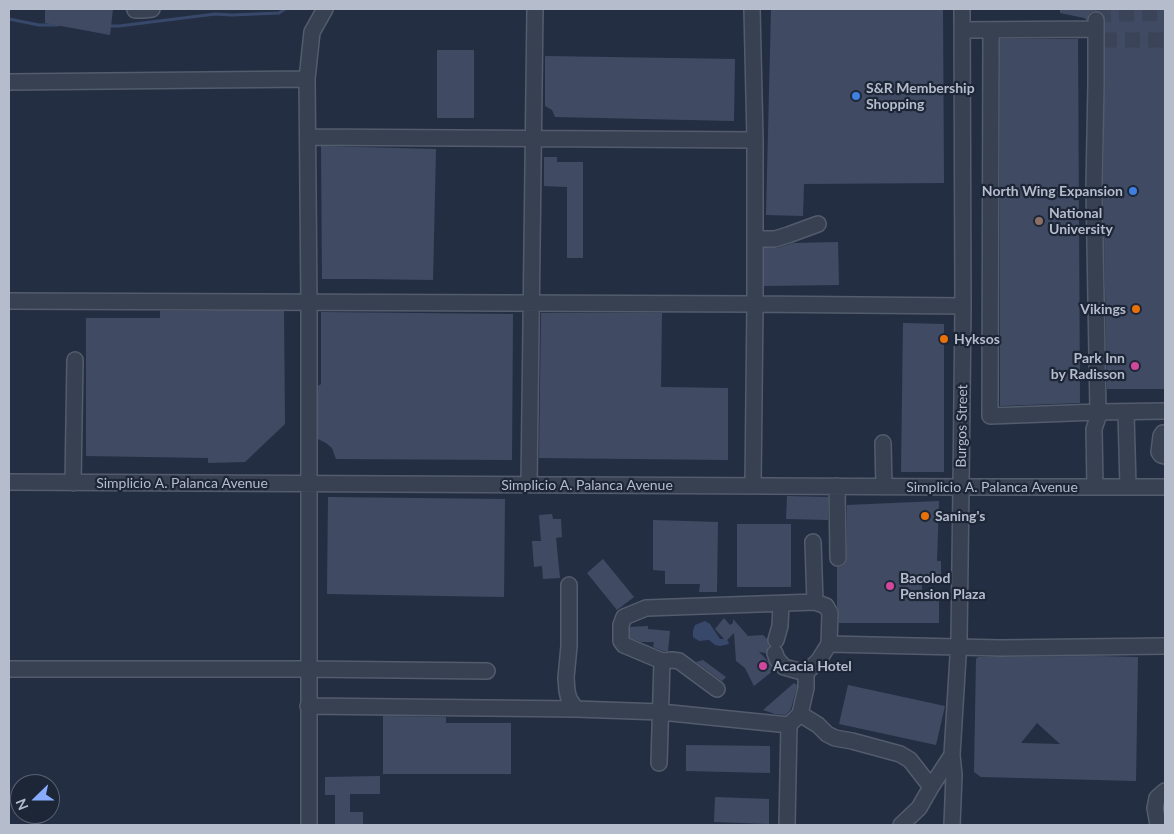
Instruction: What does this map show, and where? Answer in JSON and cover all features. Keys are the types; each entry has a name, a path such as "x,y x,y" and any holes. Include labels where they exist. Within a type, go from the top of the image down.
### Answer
{"street":[{"path":"135,9 152,9"},
{"path":"309,825 308,80 312,32 325,9"},
{"path":"529,484 535,9"},
{"path":"752,9 755,140 753,486"},
{"name":"Burgos Street","path":"901,825 919,808 952,755 959,648 963,306 962,9"},
{"path":"962,30 1097,32 1094,187 1098,414 1094,429 1100,487"},
{"path":"991,30 990,416 1165,412"},
{"path":"9,82 308,80"},
{"path":"308,137 755,140"},
{"path":"755,239 775,239 818,224"},
{"path":"9,301 963,306"},
{"path":"73,482 75,360"},
{"path":"1126,412 1128,487"},
{"path":"1165,433 1161,436 1159,452 1165,456"},
{"path":"883,442 884,486"},
{"name":"Simplicio A. Palanca Avenue","path":"9,482 1165,487"},
{"path":"838,486 838,558"},
{"path":"813,542 815,602"},
{"path":"569,585 569,646 566,678 569,699 576,709"},
{"path":"717,690 679,661 662,661 624,645 621,641 621,624 624,617 646,608 815,602 828,608 830,613 829,644 819,660 806,673 806,688 800,714 789,726 787,825"},
{"path":"781,604 780,626 776,646 777,659 784,667 806,673"},
{"path":"829,644 959,648 1165,646"},
{"path":"659,763 662,661"},
{"path":"9,669 487,671"},
{"path":"308,706 576,709 661,712 789,726"},
{"path":"800,714 835,738 900,754 910,760 931,787"},
{"path":"952,755 954,774 952,825"},
{"path":"1158,825 1155,808 1157,798 1165,791"}],"water":[{"path":"705,621 710,624 720,639 727,639 729,644 720,646 715,645 709,640 699,641 693,637 695,625"}],"building":[{"path":"45,9 113,9 110,35 45,23"},
{"name":"S&R Membership Shopping","path":"771,9 943,9 944,183 804,184 803,216 766,215"},
{"name":"North Wing Expansion","path":"1060,9 1165,9 1165,389 1107,389 1103,187 1105,20 1104,15 1096,11 1091,12 1087,20 1060,13"},
{"name":"National University","path":"1000,39 1078,39 1080,403 1000,406"},
{"path":"437,50 474,50 474,118 437,118"},
{"path":"545,56 735,59 734,121 555,117 552,110 545,106"},
{"path":"321,146 436,149 433,280 322,279"},
{"path":"544,157 557,157 557,162 583,162 583,258 567,258 567,187 544,186"},
{"path":"838,242 839,285 764,286 764,248 777,248 794,243"},
{"path":"160,311 284,311 285,424 245,462 208,463 208,458 86,456 86,318 160,318"},
{"path":"321,312 513,314 512,460 336,459 332,448 318,439 318,386 321,384"},
{"path":"541,313 662,313 661,387 728,388 728,460 539,458"},
{"path":"903,323 944,324 944,472 901,472"},
{"path":"787,496 828,497 828,520 786,519"},
{"path":"328,497 505,499 504,597 327,594"},
{"path":"939,501 937,561 941,561 941,582 922,582 922,600 939,600 939,623 839,623 837,567 843,566 847,558 847,505"},
{"path":"552,514 553,519 561,519 562,537 556,538 560,578 543,579 542,566 534,567 532,541 541,541 539,515"},
{"path":"653,520 718,522 717,592 699,592 700,584 665,584 665,571 653,570"},
{"path":"737,524 791,524 791,587 737,587"},
{"path":"603,559 634,597 617,610 587,573"},
{"path":"724,618 730,625 733,623 733,619 748,636 763,635 767,639 769,646 766,653 759,652 774,670 754,686 745,668 736,661 734,633 726,641 715,629"},
{"path":"648,626 648,629 670,631 668,651 653,647 654,642 641,642 630,638 630,627"},
{"path":"978,657 1138,657 1136,781 981,777 974,772 976,659","holes":["1037,723 1060,744 1021,743"]},
{"path":"703,660 726,677 722,681 696,662"},
{"path":"794,683 797,687 791,709 786,715 763,710"},
{"path":"848,685 945,706 936,745 839,724"},
{"path":"383,716 446,717 446,723 511,723 511,774 383,774"},
{"path":"686,745 770,746 770,773 686,771"},
{"path":"380,776 380,794 350,794 350,812 363,812 363,825 335,825 335,795 325,795 325,777"},
{"path":"715,797 769,799 769,824 714,822"}],"waterway":[{"path":"107,26 215,14 279,13 285,9"},
{"path":"9,19 39,25 58,25"}],"tunnel":[{"path":"1096,15 1165,13"},
{"path":"1102,40 1165,40"}],"place":[{"name":"S&R Membership Shopping","path":"856,96"},
{"name":"North Wing Expansion","path":"1133,191"},
{"name":"National University","path":"1039,221"},
{"name":"Vikings","path":"1136,309"},
{"name":"Hyksos","path":"944,339"},
{"name":"Park Inn by Radisson","path":"1135,366"},
{"name":"Saning's","path":"925,516"},
{"name":"Bacolod Pension Plaza","path":"890,586"},
{"name":"Acacia Hotel","path":"763,666"}]}
